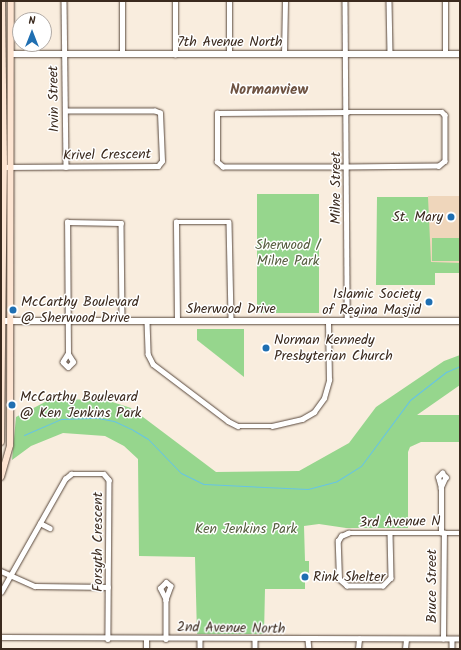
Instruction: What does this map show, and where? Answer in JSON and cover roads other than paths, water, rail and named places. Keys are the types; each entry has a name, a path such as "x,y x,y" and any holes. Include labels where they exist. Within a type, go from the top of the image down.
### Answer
{"main road":[{"path":"1,442 2,1"},
{"path":"1,477 10,445 12,320 11,1"}],"street":[{"name":"Irvin Street","path":"64,1 66,167"},
{"path":"122,1 122,54"},
{"path":"175,1 175,55"},
{"path":"229,1 229,53"},
{"path":"284,54 285,1"},
{"name":"Milne Street","path":"345,1 347,112 347,321"},
{"path":"390,1 390,54"},
{"path":"445,1 445,54"},
{"name":"7th Avenue North","path":"1,54 460,54"},
{"name":"Krivel Crescent","path":"2,167 158,166 162,161 162,116 155,111 66,112"},
{"path":"347,112 442,112 445,116 445,161 439,166 347,167 223,167 217,162 217,113 347,112"},
{"path":"68,354 68,222 121,223 122,321"},
{"path":"177,321 176,222 229,222 231,321"},
{"name":"Sherwood Drive","path":"2,321 460,321"},
{"path":"147,321 148,354 153,364 228,421 238,426 272,426 302,419 314,412 324,398 329,380 328,321"},
{"name":"Forsyth Crescent","path":"1,592 64,479 71,474 104,474 109,480 108,639"},
{"name":"Bruce Street","path":"442,488 443,639"},
{"path":"40,523 50,528"},
{"name":"3rd Avenue N","path":"390,533 390,578 383,586 347,586 338,579 338,541 341,536 390,533 460,532"},
{"path":"1,571 35,586 108,587"},
{"path":"166,600 166,639"},
{"name":"2nd Avenue North","path":"1,637 255,640 460,639"},
{"path":"146,639 146,649"},
{"path":"200,639 200,649"},
{"path":"358,639 358,649"},
{"path":"452,639 452,649"},
{"path":"255,640 255,649"},
{"path":"308,640 308,649"},
{"path":"405,649 406,640"}],"waterway":[{"path":"24,435 61,419 98,418 114,421 148,439 181,473 204,484 308,489 337,481 361,466 410,400 446,372 460,366"}],"place":[{"name":"St. Mary","path":"451,217"},
{"name":"Islamic Society of Regina Masjid","path":"429,302"},
{"name":"McCarthy Boulevard @ Sherwood Drive","path":"13,310"},
{"name":"Norman Kennedy Presbyterian Church","path":"266,348"},
{"name":"McCarthy Boulevard @ Ken Jenkins Park","path":"12,405"},
{"name":"Rink Shelter","path":"305,577"}],"district":[{"name":"Normanview","path":"269,91"}],"park label":[{"name":"Sherwood / Milne Park","path":"288,254"},
{"name":"Ken Jenkins Park","path":"246,529"}]}
